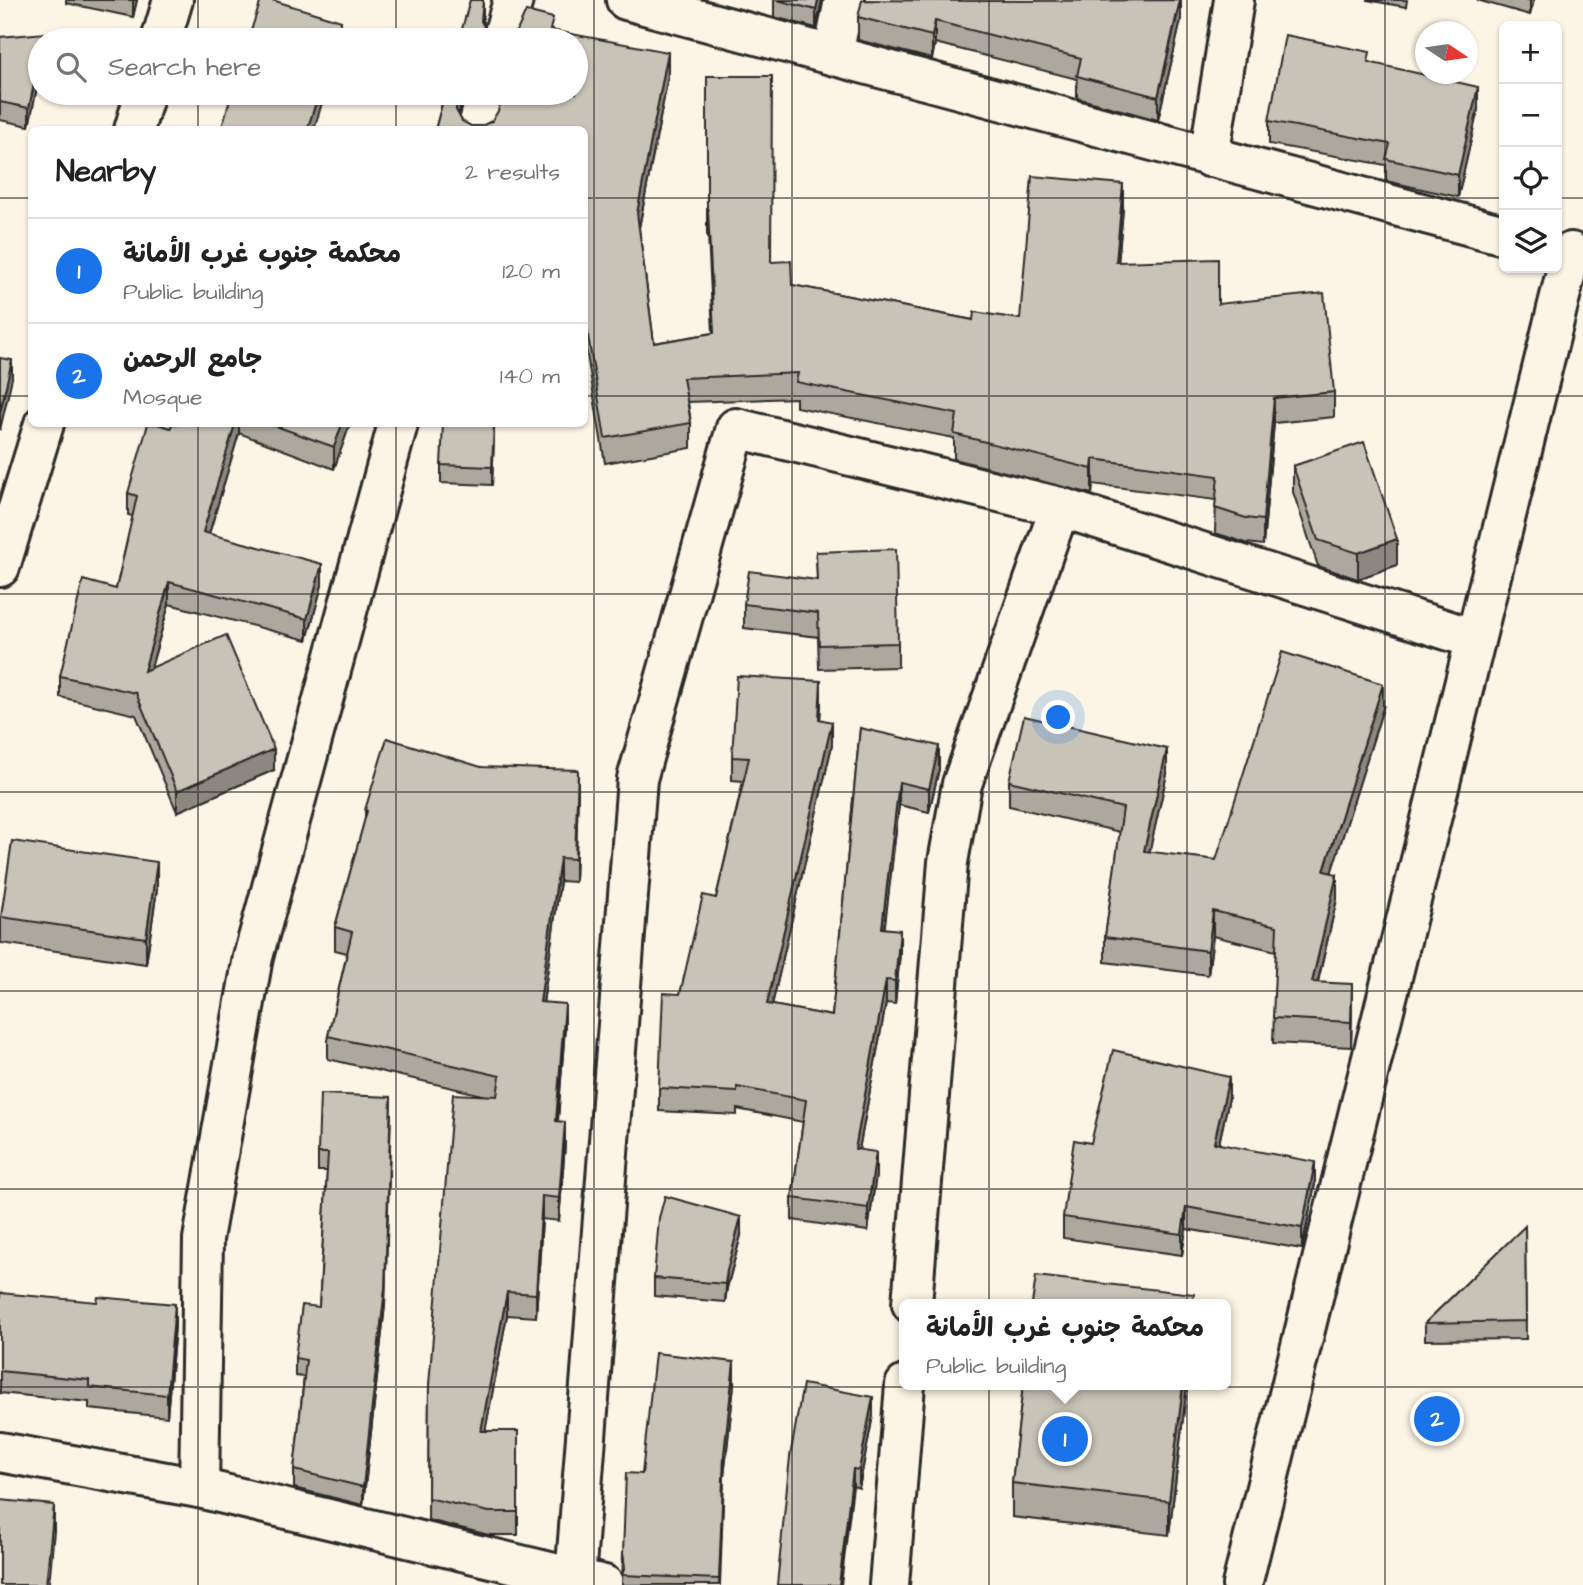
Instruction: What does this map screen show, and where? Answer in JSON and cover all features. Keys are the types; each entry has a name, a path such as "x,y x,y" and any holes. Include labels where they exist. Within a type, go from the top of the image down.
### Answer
{"street":[{"path":"165,28 173,0"},
{"path":"505,28 513,0"},
{"path":"626,0 1499,234"},
{"path":"833,55 844,0"},
{"path":"1209,157 1234,0"},
{"path":"135,126 141,105"},
{"path":"478,126 484,105"},
{"path":"1242,1585 1570,252"},
{"path":"0,567 43,427"},
{"path":"199,1488 203,1239 253,957 396,427"},
{"path":"0,1452 199,1488 589,1582 637,779 736,428 1060,507 1475,639"},
{"path":"912,1299 948,862 962,784 1060,507"},
{"path":"889,1585 905,1390"}],"building":[{"path":"261,0 272,0 341,21 339,28 252,28"},
{"path":"470,0 483,0 481,21 485,28 462,28"},
{"path":"777,0 818,0 816,10"},
{"path":"862,0 1180,0 1158,97 1077,76 1081,58 935,21 932,36 858,17"},
{"path":"526,11 553,18 550,28 518,28"},
{"path":"28,35 29,108 0,102 0,37"},
{"path":"1285,35 1370,52 1368,62 1415,73 1415,84 1465,84 1478,87 1458,175 1386,159 1390,144 1269,121"},
{"path":"588,37 668,52 637,213 654,343 714,333 707,210 707,76 772,76 771,262 791,261 792,285 973,320 974,312 1020,319 1032,176 1123,184 1116,262 1218,259 1218,304 1324,293 1334,392 1274,398 1263,520 1246,518 1215,508 1218,476 1093,459 1092,469 954,434 957,414 796,382 798,373 683,378 691,423 605,438 588,336 588,126 482,126 492,121 500,105 588,105"},
{"path":"228,105 315,105 308,126 222,126"},
{"path":"442,105 456,105 462,121 471,126 436,126"},
{"path":"0,358 12,360 0,412"},
{"path":"147,427 234,427 203,532 322,564 307,619 169,582 144,671 226,635 274,749 177,791 136,693 60,676 83,580 116,589 137,496 128,493"},
{"path":"278,427 341,427 334,447"},
{"path":"443,427 494,427 492,467 441,465"},
{"path":"1364,442 1397,539 1358,553 1318,540 1293,466"},
{"path":"896,549 898,643 819,645 818,613 744,604 749,571 817,580 816,552"},
{"path":"1282,652 1383,684 1324,871 1337,874 1312,982 1352,984 1351,1022 1273,1018 1277,926 1213,911 1208,951 1105,937 1123,808 1009,781 1024,716 1167,749 1144,851 1216,860"},
{"path":"737,676 821,681 819,719 832,722 767,1004 832,1016 860,728 939,746 929,789 899,782 882,928 900,930 895,981 886,980 855,1149 876,1152 868,1208 792,1198 806,1100 737,1087 737,1092 659,1088 663,993 680,994 703,895 716,898 749,758 732,757"},
{"path":"387,738 481,767 578,770 575,859 560,858 540,1002 565,1004 556,1121 565,1122 559,1198 542,1196 536,1294 507,1292 481,1431 518,1431 518,1512 489,1512 428,1498 429,1385 453,1094 497,1096 500,1076 328,1036 352,932 335,927 367,811 365,810"},
{"path":"12,841 157,862 146,938 1,917"},
{"path":"1113,1050 1229,1077 1214,1143 1315,1162 1302,1228 1186,1207 1182,1234 1063,1217 1074,1140 1091,1143"},
{"path":"320,1094 391,1097 385,1288 363,1487 294,1470 306,1360 295,1358 302,1305 319,1307 328,1153 318,1153"},
{"path":"665,1196 741,1217 725,1284 654,1278 659,1218"},
{"path":"1525,1226 1526,1321 1425,1323"},
{"path":"1036,1276 1194,1294 1193,1299 1033,1299"},
{"path":"0,1293 97,1302 98,1297 175,1304 167,1395 89,1387 89,1380 0,1371"},
{"path":"655,1353 734,1362 724,1454 719,1579 622,1575 625,1567 623,1553 626,1473 642,1474"},
{"path":"803,1384 873,1397 859,1470 853,1469 839,1585 777,1585 790,1457"},
{"path":"1022,1390 1182,1390 1169,1501 1012,1483"},
{"path":"0,1500 54,1505 46,1585 0,1585"}],"place":[{"name":"جامع الرحمن","path":"1437,1419"},
{"name":"محكمة جنوب غرب الأمانة","path":"1065,1439"}]}
